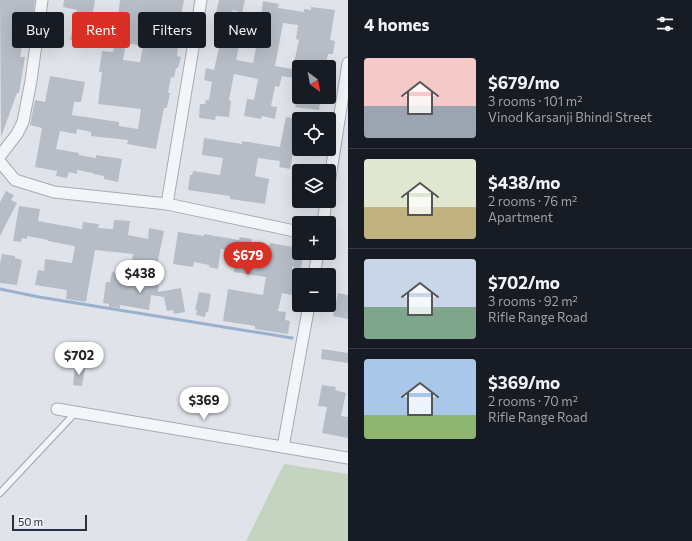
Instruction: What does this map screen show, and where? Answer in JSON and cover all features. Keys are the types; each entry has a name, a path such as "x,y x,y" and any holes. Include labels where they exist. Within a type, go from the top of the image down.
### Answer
{"street":[{"path":"0,156 17,134 23,122 31,81 42,0"},
{"path":"167,204 201,0"},
{"path":"332,164 348,62"},
{"path":"0,162 14,180 54,192 167,204 292,231"},
{"path":"283,447 308,312"},
{"path":"57,409 348,458"}],"lane":[{"path":"0,494 76,412"}],"green space":[{"path":"284,464 348,474 348,541 246,541"}],"building":[{"path":"0,0 35,0 34,12 12,12 12,48 22,48 20,57 25,57 19,93 17,93 1,137"},
{"path":"64,0 95,0 93,12 77,12 77,10 63,7"},
{"path":"120,0 184,0 181,12 138,12 138,45 130,44 130,12 119,12"},
{"path":"219,0 245,0 242,12 233,10 232,12 216,12"},
{"path":"263,1 279,4 278,8 304,12 304,9 311,10 311,7 335,10 330,40 335,41 333,54 328,54 327,60 295,60 299,40 296,39 298,25 283,23 275,66 292,69 292,78 282,76 279,87 275,86 271,106 277,107 275,119 262,116 261,119 244,116 247,99 254,100 258,79 234,74 229,100 231,101 229,117 216,116 215,120 199,118 200,104 205,104 206,100 209,100 212,82 204,80 206,68 214,70 219,48 238,48 236,60 253,63 256,48 271,48 271,12 262,12"},
{"path":"114,48 125,48 123,60 140,62 143,48 178,48 177,56 181,57 178,68 176,68 174,78 171,77 167,108 164,108 156,149 127,144 128,140 91,136 91,132 77,129 76,134 60,131 56,149 96,158 96,155 122,159 118,182 104,179 104,176 77,170 77,174 69,172 67,178 56,176 57,171 35,167 42,128 30,125 35,100 45,102 50,76 85,82 81,102 74,102 72,115 119,122 119,126 138,129 141,109 98,104 102,72 99,72 102,51 113,52"},
{"path":"296,104 320,104 319,110 295,107"},
{"path":"286,117 292,118 293,156 290,169 279,167 280,161 258,158 255,176 269,179 265,204 230,199 230,196 188,190 190,175 192,175 193,171 220,175 223,158 202,155 204,138 242,144 242,141 280,147"},
{"path":"6,191 14,195 11,200 17,203 0,236 0,202"},
{"path":"19,206 40,209 38,221 82,229 83,222 99,224 98,228 113,229 114,220 130,221 128,235 148,239 149,228 164,231 157,265 132,261 133,254 95,250 86,302 66,299 67,290 35,285 38,270 44,271 45,259 72,263 75,247 27,236 27,239 22,238 21,242 13,241"},
{"path":"178,232 204,236 204,234 239,240 240,237 252,239 251,243 269,246 270,243 292,247 292,260 302,260 301,268 292,267 292,294 291,295 282,293 278,311 286,312 285,320 290,321 288,334 255,329 255,326 223,321 228,289 263,295 266,277 234,272 237,251 221,249 218,269 209,267 209,265 194,262 193,267 173,264"},
{"path":"2,254 15,256 15,258 22,260 17,285 0,283 0,264"},
{"path":"112,272 126,274 125,279 149,283 149,281 159,282 158,292 181,288 185,312 174,314 173,310 167,311 164,297 151,295 149,310 120,305 120,308 109,307 109,304 103,303 106,282 110,282"},
{"path":"199,292 211,294 208,312 206,312 205,317 196,315 197,310 195,310"},
{"path":"338,293 348,295 348,319 333,316 334,312 336,312"},
{"path":"322,349 348,353 348,363 321,359"},
{"path":"75,367 85,368 82,386 73,385"},
{"path":"322,385 336,387 335,390 346,393 341,416 348,417 348,438 322,433 327,407 318,406"}],"waterway":[{"path":"0,289 39,297 292,338"}]}
